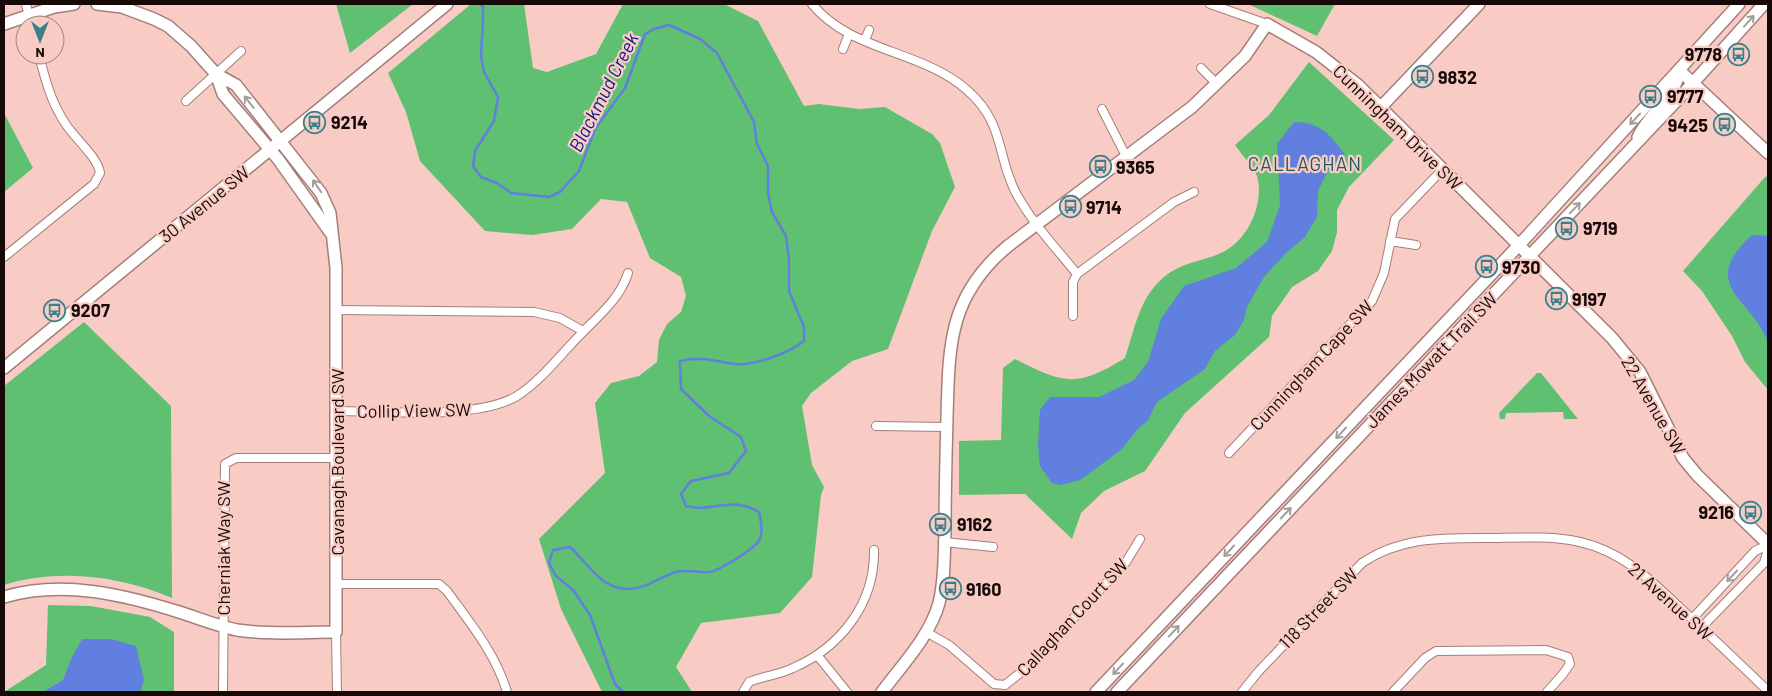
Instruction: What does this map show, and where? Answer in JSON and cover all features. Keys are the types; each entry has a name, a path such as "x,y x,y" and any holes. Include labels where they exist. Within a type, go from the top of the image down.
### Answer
{"street":[{"path":"29,15 74,4"},
{"path":"97,4 137,12 168,26 191,46 216,74 236,85 321,192 330,213 330,232"},
{"name":"30 Avenue SW","path":"4,359 447,4"},
{"path":"812,4 825,18 849,34 943,74 974,97 996,128 1008,175 1016,194 1077,274"},
{"name":"Cunningham Drive SW","path":"1210,4 1267,24 1329,61 1358,84 1519,245"},
{"path":"1381,107 1479,4"},
{"name":"James Mowatt Trail SW","path":"1096,692 1519,245 1739,4"},
{"name":"James Mowatt Trail SW","path":"1116,692 1693,83 1764,4"},
{"path":"882,692 926,632 934,616 942,590 949,354 953,329 962,304 971,287 989,264 1037,224 1192,107 1245,56 1267,24"},
{"path":"865,40 869,30"},
{"path":"842,49 849,34"},
{"path":"186,101 241,51"},
{"path":"4,257 94,184 100,173 96,162 69,130 54,104 42,65"},
{"path":"1201,68 1217,84"},
{"path":"1679,70 1768,153"},
{"path":"1633,146 1644,124 1677,85 1679,70"},
{"path":"216,74 223,94 308,198 330,232"},
{"path":"1102,109 1126,156"},
{"name":"30 Avenue SW","path":"4,368 268,147"},
{"name":"Cunningham Cape SW","path":"1229,453 1366,308 1377,293 1384,273 1393,224 1399,213 1442,169"},
{"path":"1073,316 1072,282 1077,274 1174,202 1194,192"},
{"name":"Cavanagh Boulevard SW","path":"330,232 336,258 337,310 337,692"},
{"path":"1390,241 1416,246"},
{"name":"22 Avenue SW","path":"1519,245 1623,351 1645,381 1683,458 1697,475 1768,546"},
{"name":"Collip View SW","path":"337,412 460,411 490,406 516,396 526,390 618,295 628,273"},
{"path":"337,310 534,312 560,318 583,331"},
{"path":"876,426 947,427"},
{"name":"Cherniak Way SW","path":"223,626 225,464 236,458 337,458"},
{"name":"21 Avenue SW","path":"1408,542 1429,539 1555,538 1581,542 1610,551 1637,568 1768,691"},
{"name":"Callaghan Court SW","path":"926,632 949,645 994,684 1005,685 1028,666 1126,562 1140,539"},
{"path":"944,542 993,547"},
{"name":"118 Street SW","path":"1242,692 1258,672 1351,573 1370,557 1408,542"},
{"path":"1692,619 1755,551 1768,546"},
{"path":"1701,628 1764,562 1768,546"},
{"path":"744,692 749,682 792,669 817,656 844,630 862,605 873,575 874,550"},
{"path":"336,584 439,584 447,591 492,655 507,692"},
{"path":"4,597 36,590 58,589 106,592 163,607 223,626 258,632 336,632"},
{"path":"223,626 223,692"},
{"path":"1393,692 1425,658 1436,652 1551,651 1565,656 1569,660 1566,670 1547,692"},
{"path":"817,656 847,692"}],"green space":[{"path":"336,4 413,4 350,53"},
{"path":"471,4 524,4 533,68 547,72 596,54 623,4 724,4 758,21 804,106 819,104 859,109 885,107 932,134 940,143 955,187 932,231 888,349 852,361 811,393 802,406 812,465 824,487 821,495 812,577 780,613 701,623 676,667 692,692 602,692 561,609 539,539 605,473 595,403 611,383 639,376 657,362 659,340 667,324 681,312 686,296 681,277 650,258 627,202 601,199 572,229 532,235 485,231 420,161 406,112 388,73"},
{"path":"1248,4 1335,4 1317,36"},
{"path":"1309,62 1394,140 1349,187 1337,210 1337,232 1332,251 1318,271 1292,287 1272,316 1269,337 1185,413 1145,471 1104,491 1081,513 1072,539 1025,494 959,495 959,441 1001,440 1003,368 1015,359 1046,374 1070,379 1082,378 1109,368 1125,358 1143,304 1164,277 1185,265 1221,253 1239,240 1252,221 1256,210 1259,187 1255,172 1235,145 1269,115"},
{"path":"4,113 33,168 4,192"},
{"path":"1766,176 1768,178 1768,390 1745,362 1732,336 1702,291 1683,271"},
{"path":"84,322 171,406 172,598 132,584 89,577 46,577 4,585 4,386"},
{"path":"1537,373 1541,373 1578,419 1564,419 1563,412 1506,413 1505,419 1500,419 1499,413"},
{"path":"48,605 91,606 150,617 174,632 174,692 4,692 46,665"}],"water":[{"path":"1294,122 1311,124 1318,127 1334,140 1345,154 1330,167 1318,191 1317,217 1305,237 1286,253 1264,277 1247,307 1244,320 1235,335 1215,351 1205,369 1157,402 1148,420 1121,450 1080,480 1061,485 1052,483 1040,466 1038,445 1040,410 1050,397 1099,397 1134,380 1148,362 1161,319 1184,286 1236,268 1267,242 1280,205 1277,144"},
{"path":"1752,235 1768,236 1768,342 1760,327 1733,291 1728,279 1729,267 1736,252"},
{"path":"82,639 111,639 136,646 144,680 140,692 43,692 63,680 71,659"}],"waterway":[{"name":"Blackmud Creek","path":"480,4 483,7 481,56 484,72 498,97 494,121 475,151 473,166 481,177 497,183 511,193 549,197 560,192 579,171 595,129 625,88 645,34 654,29 669,25 700,39 717,53 754,122 757,144 768,166 768,193 772,212 786,236 789,259 789,291 804,327 804,341 781,354 752,363 735,364 701,359 680,361 681,389 709,416 741,437 746,451 729,473 691,481 681,494 686,506 705,508 730,504 748,507 759,512 761,531 758,542 728,564 710,572 676,572 641,587 627,589 611,586 598,577 570,547 553,550 549,563 556,576 573,590 590,615 615,684 623,692"}],"place":[{"name":"9778","path":"1738,54"},
{"name":"9832","path":"1422,77"},
{"name":"9777","path":"1651,96"},
{"name":"9214","path":"315,122"},
{"name":"9425","path":"1724,125"},
{"name":"9365","path":"1100,167"},
{"name":"9714","path":"1070,207"},
{"name":"9719","path":"1567,228"},
{"name":"9730","path":"1486,267"},
{"name":"9197","path":"1556,299"},
{"name":"9207","path":"55,310"},
{"name":"9216","path":"1750,512"},
{"name":"9162","path":"941,524"},
{"name":"9160","path":"950,589"}],"district":[{"name":"CALLAGHAN","path":"1305,163"}]}
